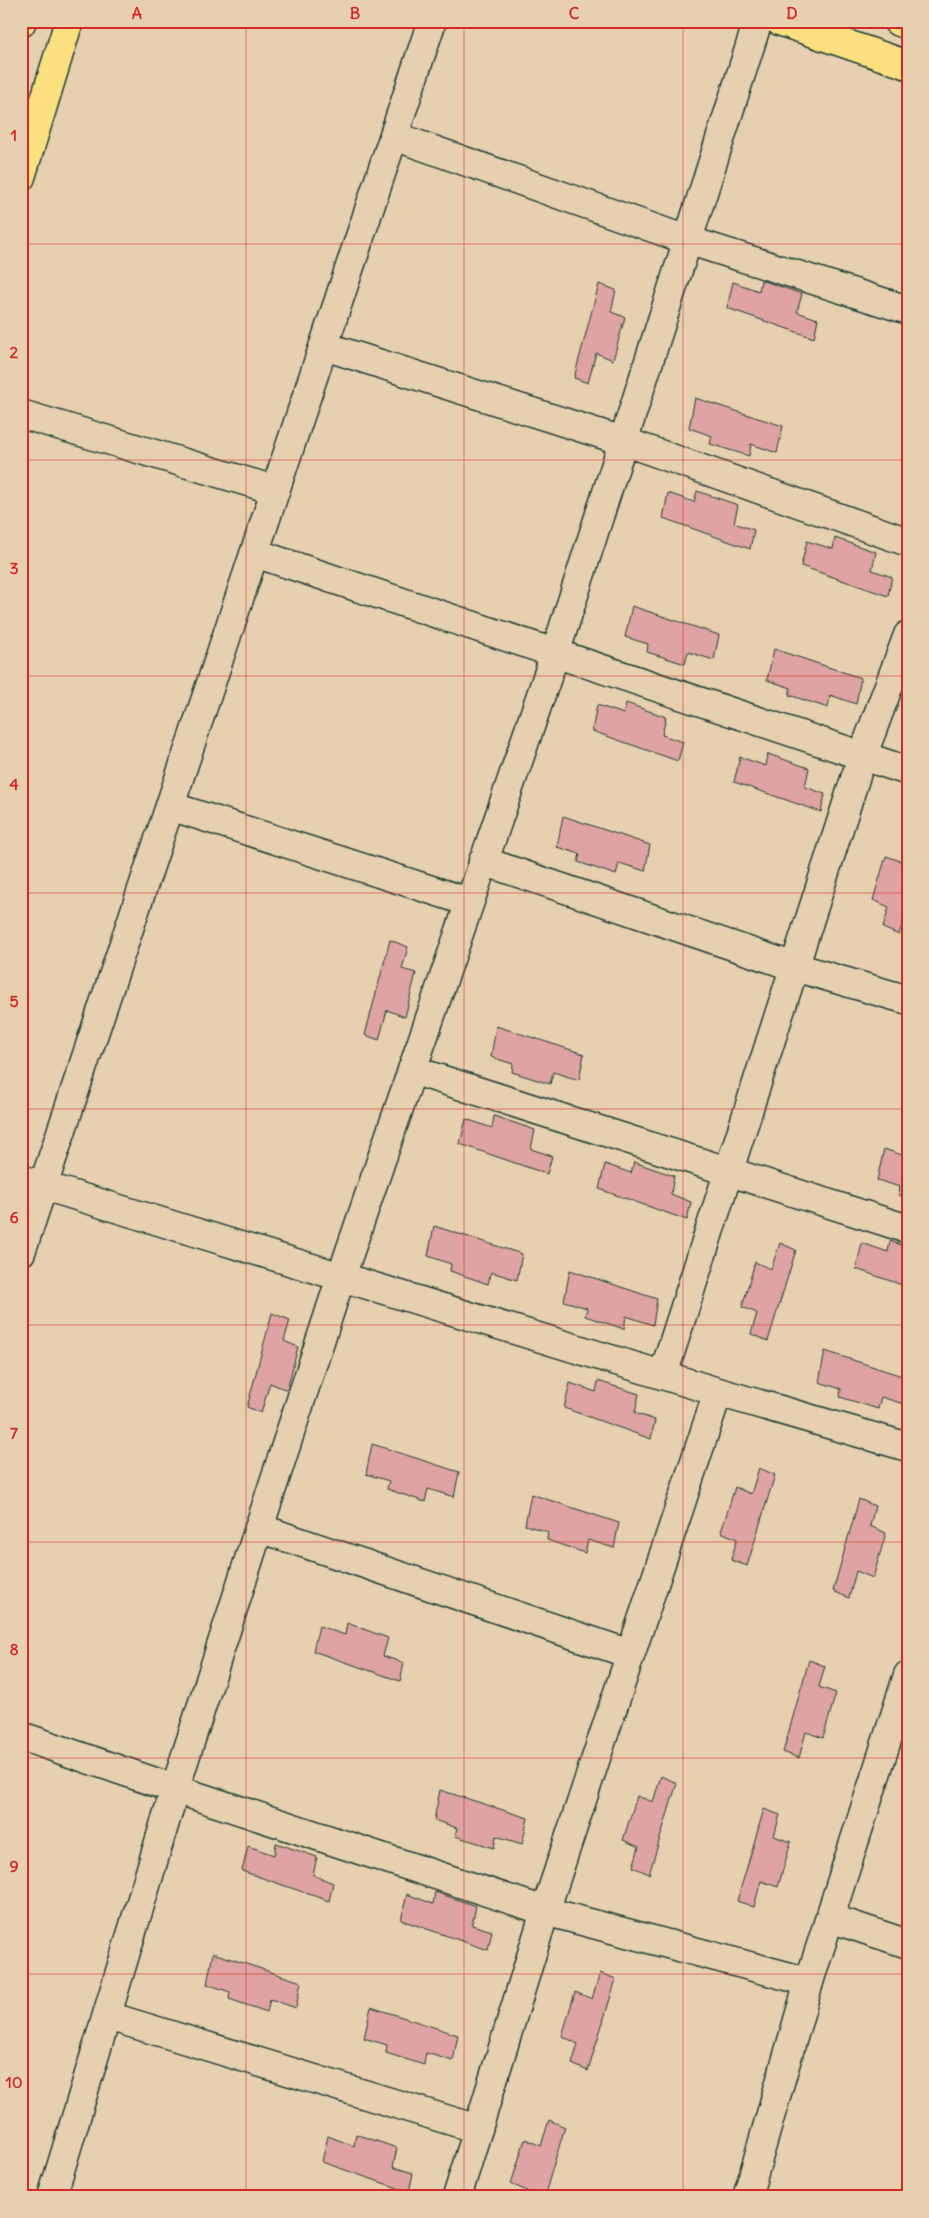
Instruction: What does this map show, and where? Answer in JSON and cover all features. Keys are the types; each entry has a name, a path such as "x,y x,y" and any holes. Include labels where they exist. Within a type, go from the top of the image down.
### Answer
{"main road":[{"path":"21,177 69,21"},
{"path":"780,21 908,65"},
{"path":"897,21 908,25"}],"street":[{"path":"21,1252 32,1183 170,806 432,21"},
{"path":"52,2197 175,1789 259,1528 341,1277 555,654 758,21"},
{"path":"394,136 687,240 908,310"},
{"path":"324,346 623,441 908,542"},
{"path":"21,414 275,490"},
{"path":"255,553 908,771"},
{"path":"663,1375 862,757 908,635"},
{"path":"170,806 469,902"},
{"path":"483,861 795,967 908,1000"},
{"path":"412,1070 728,1173 908,1229"},
{"path":"32,1183 718,1392 908,1447"},
{"path":"457,2197 545,1910 718,1392"},
{"path":"259,1528 630,1654"},
{"path":"747,2197 809,1982 908,1675"},
{"path":"21,1736 175,1789 545,1910 809,1982"},
{"path":"830,1918 908,1944"},
{"path":"108,2016 478,2129"}],"building":[{"path":"761,280 802,294 797,312 818,319 814,338 727,308 733,282 759,291"},
{"path":"599,284 616,290 611,312 625,317 613,360 596,353 588,383 574,378"},
{"path":"695,398 783,426 777,453 751,444 749,456 710,444 712,436 689,428"},
{"path":"697,491 738,505 734,523 754,530 750,549 663,518 668,493 694,502"},
{"path":"835,538 876,552 872,570 892,577 888,596 801,566 807,541 833,549"},
{"path":"632,606 719,635 714,660 688,652 685,664 647,652 648,644 625,637"},
{"path":"774,649 861,678 856,704 830,695 828,708 789,695 791,688 767,680"},
{"path":"626,703 666,717 662,735 683,742 678,761 592,731 597,705 624,714"},
{"path":"768,754 809,768 805,787 825,794 821,812 734,782 740,757 766,766"},
{"path":"563,816 650,845 645,871 619,863 616,875 578,862 580,854 557,847"},
{"path":"908,847 908,906 899,935 883,928 889,907 873,900 886,856 903,862"},
{"path":"390,940 408,947 402,969 416,973 405,1017 387,1010 379,1040 365,1035"},
{"path":"496,1026 584,1054 579,1080 553,1072 550,1084 512,1072 513,1064 491,1057"},
{"path":"494,1116 535,1130 531,1149 552,1156 547,1174 460,1144 466,1119 492,1128"},
{"path":"884,1149 908,1157 908,1198 899,1195 900,1187 877,1180"},
{"path":"634,1162 674,1176 671,1194 691,1202 687,1220 599,1189 605,1164 631,1173"},
{"path":"434,1226 522,1254 517,1280 491,1272 488,1284 450,1271 451,1264 428,1256"},
{"path":"890,1241 908,1247 908,1287 856,1269 862,1243 888,1252"},
{"path":"780,1243 796,1250 768,1341 751,1334 757,1313 742,1307 755,1262 771,1269"},
{"path":"570,1270 657,1299 653,1325 626,1316 624,1329 585,1316 587,1308 564,1301"},
{"path":"272,1313 290,1320 284,1341 298,1347 287,1390 270,1383 261,1413 247,1407"},
{"path":"825,1351 908,1378 907,1405 881,1397 878,1409 840,1397 841,1389 819,1382"},
{"path":"598,1381 639,1394 635,1413 655,1420 651,1439 564,1408 570,1383 596,1392"},
{"path":"372,1444 459,1472 454,1497 428,1489 425,1502 387,1489 389,1481 366,1474"},
{"path":"759,1468 775,1475 747,1566 731,1560 737,1539 721,1532 735,1487 751,1494"},
{"path":"531,1494 619,1523 614,1548 588,1540 585,1553 547,1540 548,1532 525,1525"},
{"path":"859,1499 875,1506 870,1526 886,1533 873,1578 856,1571 849,1598 833,1591"},
{"path":"347,1623 388,1638 383,1656 404,1663 400,1681 313,1651 319,1626 345,1635"},
{"path":"809,1660 825,1666 819,1687 836,1693 823,1738 806,1732 799,1758 783,1752"},
{"path":"661,1776 677,1783 649,1874 633,1867 639,1847 623,1840 637,1796 653,1802"},
{"path":"440,1790 528,1818 522,1844 496,1836 494,1848 455,1836 457,1828 434,1820"},
{"path":"764,1809 780,1815 774,1836 791,1842 778,1887 761,1881 754,1907 737,1901"},
{"path":"276,1843 317,1857 313,1875 333,1883 329,1901 242,1871 248,1846 274,1855"},
{"path":"435,1892 476,1906 472,1925 492,1931 488,1950 401,1920 407,1894 433,1904"},
{"path":"213,1953 301,1982 296,2008 270,1999 267,2012 229,1999 230,1992 207,1984"},
{"path":"600,1973 616,1979 588,2071 572,2064 578,2044 562,2036 575,1992 592,1999"},
{"path":"371,2007 458,2035 453,2061 426,2053 424,2065 386,2053 387,2045 364,2038"},
{"path":"549,2120 565,2127 544,2197 525,2197 527,2191 511,2184 525,2139 541,2146"},
{"path":"356,2134 397,2148 393,2167 413,2173 409,2192 322,2162 328,2136 354,2146"},
{"path":"908,2167 908,2197 898,2197"}]}
